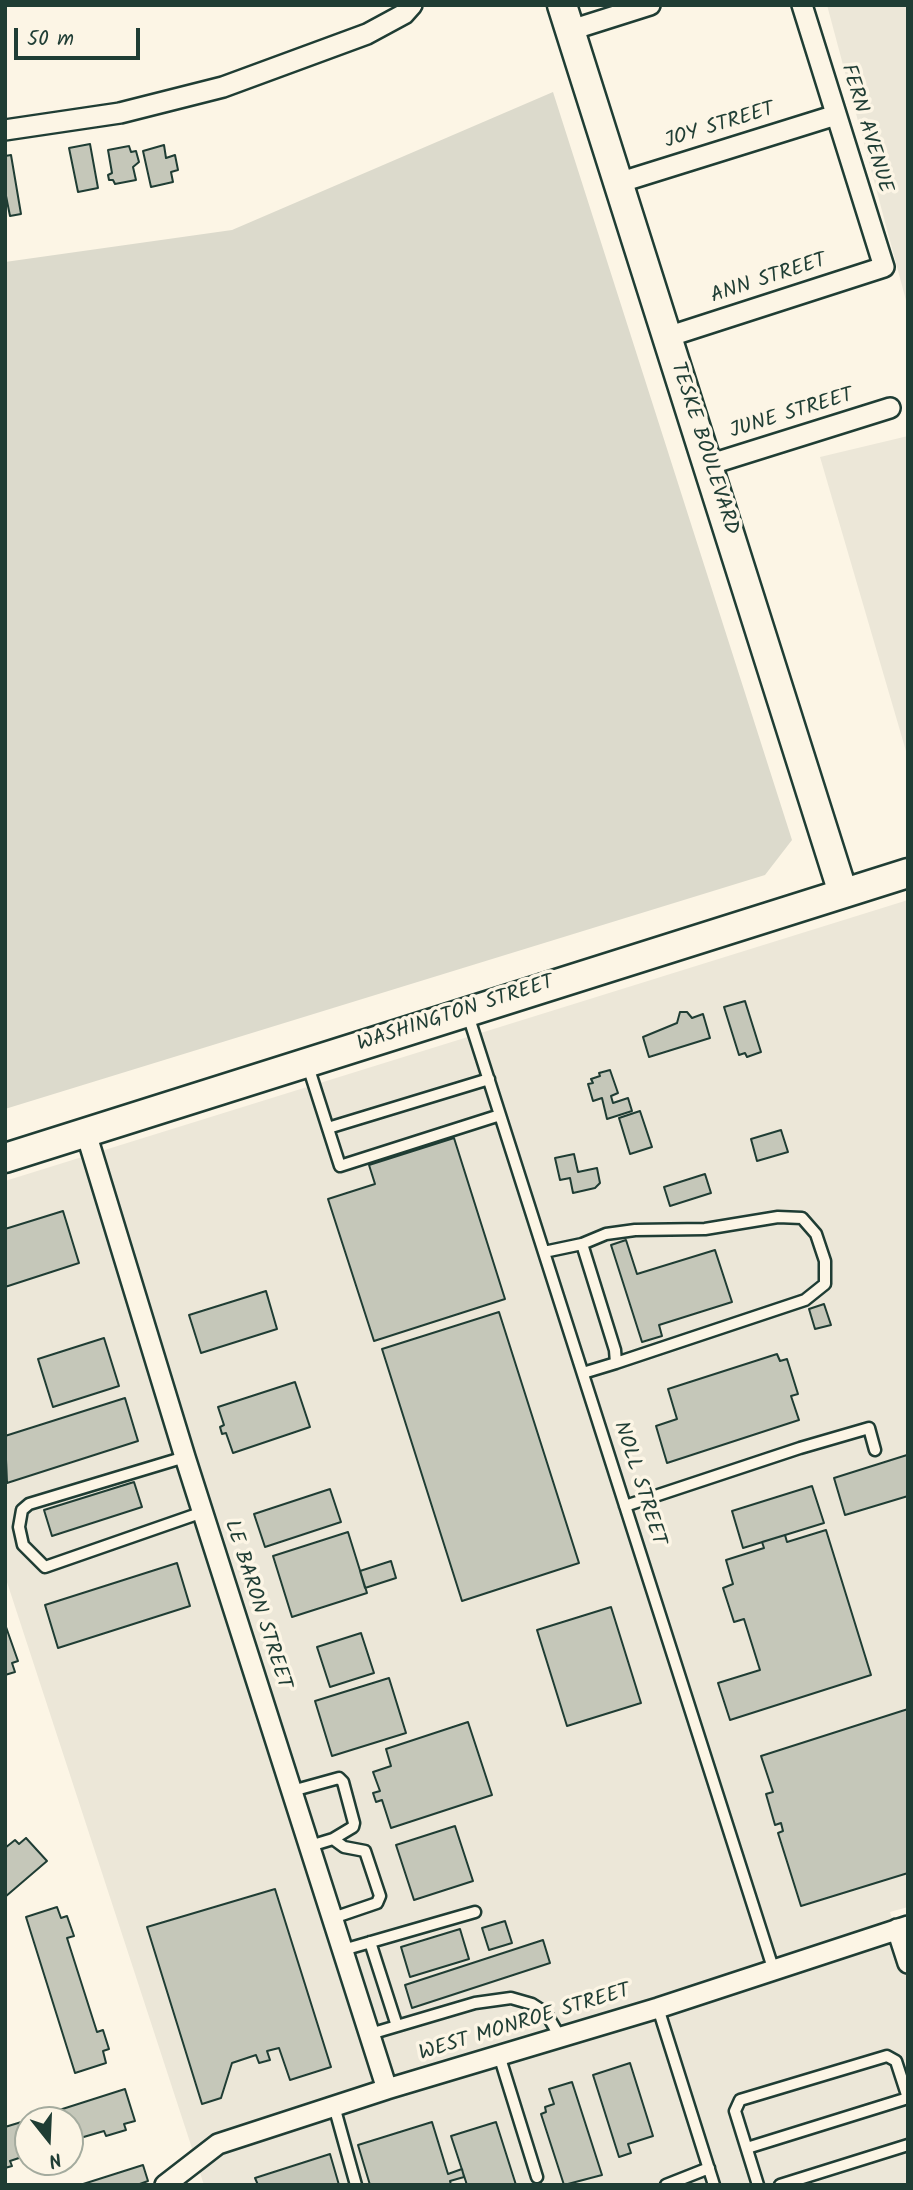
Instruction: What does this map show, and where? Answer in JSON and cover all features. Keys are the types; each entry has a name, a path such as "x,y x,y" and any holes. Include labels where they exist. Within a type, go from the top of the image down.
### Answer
{"main road":[{"name":"TESKE BOULEVARD","path":"566,18 843,893"},
{"name":"WASHINGTON STREET","path":"5,1158 908,873"}],"street":[{"path":"5,131 120,113 223,87 367,34 404,13 412,5"},
{"path":"566,18 650,5"},
{"name":"FERN AVENUE","path":"802,5 884,267"},
{"name":"JOY STREET","path":"618,183 836,115"},
{"name":"ANN STREET","path":"667,337 884,267"},
{"name":"JUNE STREET","path":"708,465 890,408"},
{"name":"LE BARON STREET","path":"86,1133 185,1457 387,2089"},
{"path":"902,1927 908,1963"},
{"name":"WEST MONROE STREET","path":"165,2185 218,2144 387,2089 658,2008 902,1927"}],"lane":[{"name":"NOLL STREET","path":"467,1012 773,1968"},
{"path":"307,1063 340,1166 500,1115"},
{"path":"328,1128 489,1079"},
{"path":"544,1252 582,1244 606,1234 635,1230 705,1229 778,1217 802,1218 816,1234 825,1261 825,1284 805,1300 583,1373"},
{"path":"582,1244 615,1350 616,1363"},
{"path":"625,1506 800,1448 869,1429 875,1450"},
{"path":"185,1457 29,1504 22,1510 20,1518 23,1545 45,1567 203,1512"},
{"path":"292,1791 339,1777 343,1782 353,1828 333,1839 310,1846"},
{"path":"333,1839 344,1847 365,1851 380,1896 377,1903 333,1918"},
{"path":"343,1950 475,1912"},
{"path":"370,1942 397,2026"},
{"path":"370,2034 475,2003 511,1998 532,2004 546,2013 560,2037"},
{"path":"658,2008 714,2185"},
{"path":"499,2055 537,2177"},
{"path":"747,2148 908,2098 896,2061 887,2056 740,2100 735,2110 758,2185"},
{"path":"334,2106 356,2185"},
{"path":"780,2185 908,2146"},
{"path":"666,2185 709,2168"}],"shaded area":[{"path":"827,5 908,5 908,308"},
{"path":"553,92 792,840 765,875 5,1109 5,262 232,230"},
{"path":"908,436 908,758 820,457"},
{"path":"908,900 908,1907 890,1912 908,1973 908,2185 204,2185 5,1576 5,1181"}],"building":[{"path":"90,144 98,188 78,192 69,148"},
{"path":"164,145 166,158 175,155 178,170 171,172 173,182 151,187 143,151"},
{"path":"129,146 131,152 136,151 139,162 133,167 136,180 115,184 113,180 109,180 108,175 112,173 108,150"},
{"path":"11,155 21,214 10,216 5,191 5,156"},
{"path":"745,1001 761,1052 747,1057 745,1053 739,1055 724,1007"},
{"path":"680,1012 687,1012 692,1018 703,1014 710,1038 649,1057 643,1037 677,1023"},
{"path":"610,1070 618,1093 611,1096 613,1103 628,1098 632,1111 607,1119 602,1098 593,1101 588,1084 593,1083 591,1079 600,1076 599,1073"},
{"path":"640,1111 652,1147 630,1154 619,1118"},
{"path":"781,1130 788,1152 757,1161 751,1139"},
{"path":"454,1138 505,1299 374,1341 328,1199 375,1184 369,1165"},
{"path":"574,1154 578,1172 597,1168 600,1183 595,1188 573,1193 570,1178 560,1180 555,1158"},
{"path":"705,1174 711,1193 670,1206 664,1187"},
{"path":"63,1211 79,1263 5,1287 5,1229"},
{"path":"626,1240 637,1274 715,1250 732,1302 659,1325 662,1336 642,1342 611,1245"},
{"path":"266,1291 277,1329 201,1353 189,1315"},
{"path":"824,1304 831,1325 815,1329 809,1309"},
{"path":"499,1312 579,1563 462,1601 382,1349"},
{"path":"104,1338 119,1386 53,1407 38,1359"},
{"path":"777,1354 780,1361 787,1359 798,1394 791,1396 799,1420 667,1463 656,1426 677,1419 668,1389"},
{"path":"295,1382 310,1427 233,1453 226,1433 222,1434 220,1427 224,1425 218,1407"},
{"path":"125,1398 138,1441 7,1483 5,1436"},
{"path":"907,1455 908,1496 845,1515 834,1478"},
{"path":"134,1482 142,1507 52,1536 44,1510"},
{"path":"812,1486 824,1523 743,1548 732,1511"},
{"path":"330,1489 341,1522 265,1547 254,1514"},
{"path":"826,1530 871,1675 730,1720 718,1683 760,1670 744,1619 734,1622 723,1588 733,1584 726,1560 764,1548 762,1542 785,1535 787,1542"},
{"path":"348,1532 367,1593 292,1617 273,1556"},
{"path":"391,1561 396,1578 365,1588 360,1571"},
{"path":"177,1563 190,1606 58,1648 45,1605"},
{"path":"611,1607 641,1703 567,1726 537,1630"},
{"path":"6,1627 18,1661 12,1663 15,1672 5,1675"},
{"path":"361,1633 374,1673 330,1687 317,1647"},
{"path":"389,1678 406,1733 332,1756 315,1701"},
{"path":"908,1709 908,1873 801,1906 778,1833 783,1831 781,1823 775,1825 766,1794 773,1792 761,1756"},
{"path":"468,1722 492,1795 391,1828 382,1800 376,1802 373,1793 380,1791 373,1772 391,1766 386,1749"},
{"path":"455,1826 473,1881 414,1900 396,1845"},
{"path":"26,1838 47,1861 5,1897 5,1848 15,1840 19,1844"},
{"path":"275,1889 331,2067 290,2080 279,2048 267,2051 270,2060 259,2063 256,2055 232,2063 221,2098 202,2104 147,1927"},
{"path":"57,1907 61,1918 67,1916 74,1936 67,1938 97,2032 103,2030 109,2049 103,2051 106,2063 75,2073 26,1917"},
{"path":"505,1921 512,1943 489,1950 482,1928"},
{"path":"460,1929 469,1959 410,1977 401,1947"},
{"path":"543,1940 550,1963 412,2008 405,1985"},
{"path":"630,2063 653,2136 628,2144 631,2153 619,2157 593,2075"},
{"path":"572,2082 602,2175 564,2185 541,2114 546,2112 545,2107 554,2104 549,2089"},
{"path":"125,2089 135,2121 124,2124 126,2130 106,2136 104,2131 84,2137 84,2106 72,2106"},
{"path":"432,2122 448,2174 462,2169 464,2177 450,2181 451,2185 370,2185 358,2145"},
{"path":"496,2122 516,2185 467,2185 451,2136"},
{"path":"14,2124 14,2160 10,2161 12,2166 5,2168 5,2127"},
{"path":"330,2154 339,2185 258,2185 255,2178"},
{"path":"143,2165 148,2181 137,2185 80,2185"}]}
